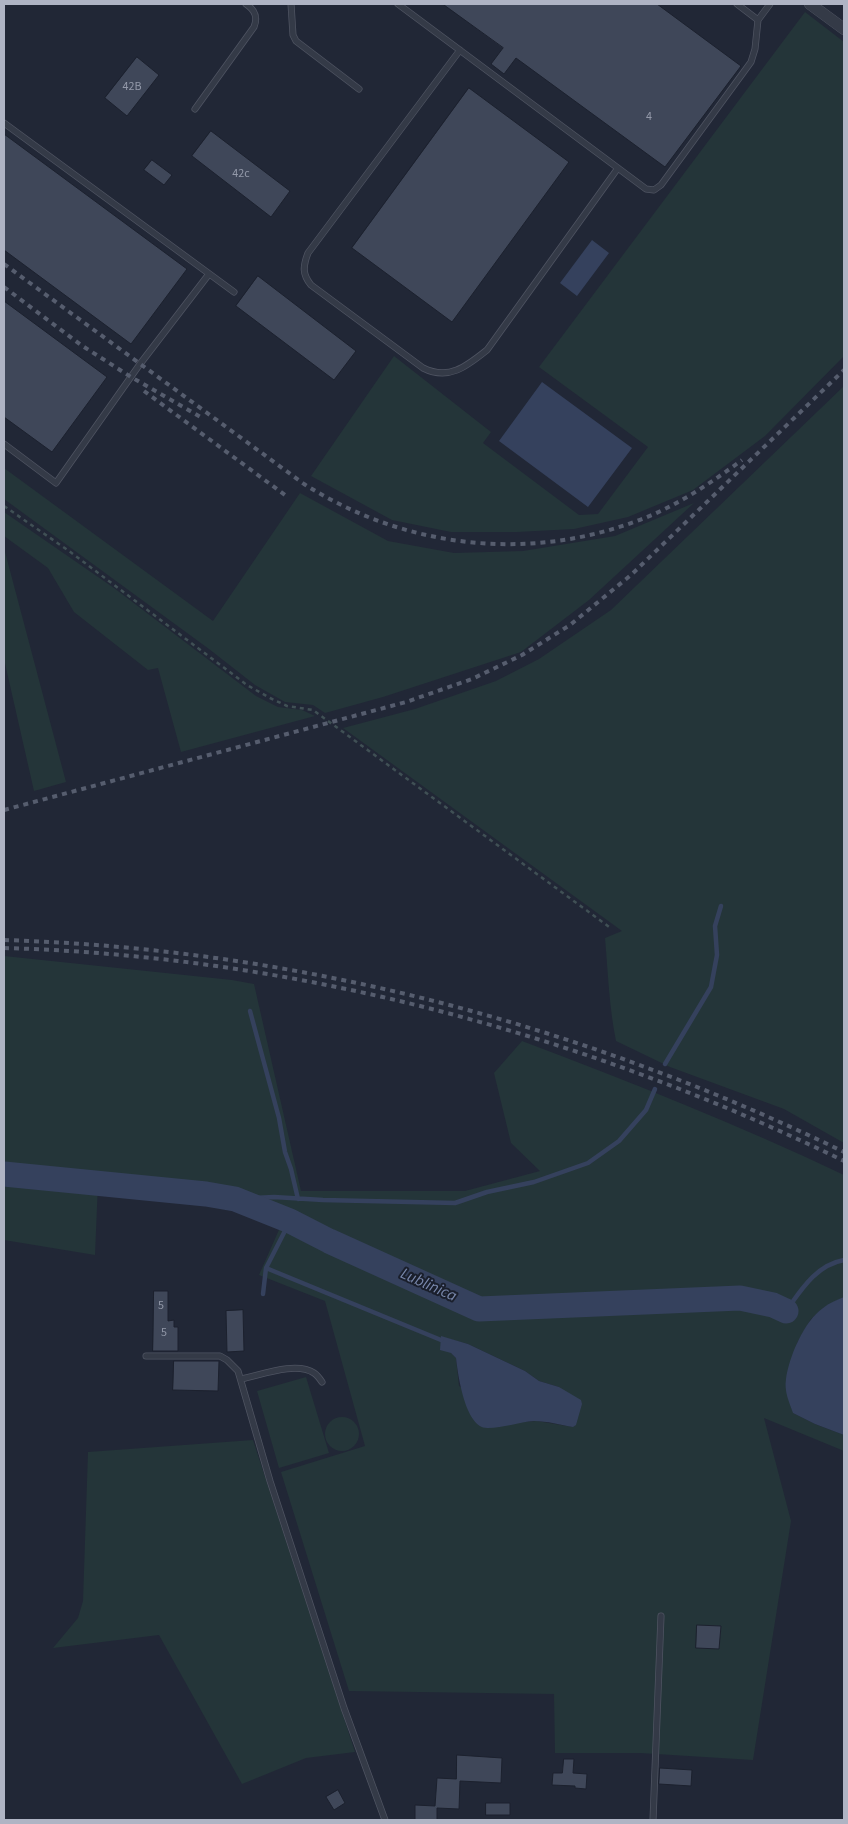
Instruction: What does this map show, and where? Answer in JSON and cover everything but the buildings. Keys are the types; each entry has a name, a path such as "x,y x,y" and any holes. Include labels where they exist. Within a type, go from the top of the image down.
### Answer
{"street":[{"path":"810,4 844,29"}],"lane":[{"path":"195,109 254,27 256,15 253,9 246,4"},
{"path":"291,4 293,35 296,41 359,89"},
{"path":"398,4 646,189 654,190 661,185 751,62 755,50 758,20 770,4"},
{"path":"737,4 758,20"},
{"path":"460,50 308,253 303,270 310,286 423,368 441,374 463,368 487,350 618,168"},
{"path":"4,123 234,292"},
{"path":"4,444 56,483 140,364 209,274"},
{"path":"146,1356 220,1356 233,1365 241,1379 270,1481 341,1698 384,1820"},
{"path":"241,1379 287,1368 301,1368 314,1373 322,1382"},
{"path":"653,1820 661,1616"}],"path":[{"path":"4,506 69,551 247,684 287,706 313,710 612,929"}],"shaded area":[{"path":"805,12 844,42 844,356 765,436 693,490 628,517 574,529 517,532 451,532 392,520 311,476 394,356 491,432 483,443 579,515 598,514 648,447 539,367"},
{"path":"844,386 844,1143 784,1109 670,1067 616,1041 610,1002 605,938 622,931 343,728 415,709 496,681 539,659 611,610"},
{"path":"4,468 213,621 300,493 388,541 454,553 523,551 615,536 694,503 589,600 521,652 383,697 325,713 313,705 285,702 255,685 209,649 4,499"},
{"path":"4,512 114,588 256,696 278,707 302,710 315,716 181,752 158,668 148,670 74,612 48,568 4,536"},
{"path":"4,548 66,782 34,791 4,659"},
{"path":"4,956 232,980 254,984 301,1191 465,1191 540,1171 511,1143 494,1073 522,1041 684,1105 844,1175 844,1297 823,1308 811,1319 797,1343 793,1413 844,1435 844,1451 764,1418 791,1521 753,1760 640,1753 555,1753 554,1694 349,1691 281,1472 365,1446 325,1301 259,1275 282,1223 198,1192 98,1183 95,1255 4,1240","holes":["442,1337 468,1344 525,1371 539,1381 559,1387 573,1427 537,1421 519,1422 459,1386 456,1358"]},
{"path":"306,1377 329,1453 279,1468 257,1391"},
{"path":"342,1417 349,1418 354,1422 358,1427 358,1441 354,1446 349,1450 342,1451 335,1450 330,1446 326,1441 325,1434 326,1427 330,1422 335,1418"},
{"path":"253,1440 355,1752 306,1758 242,1784 159,1635 53,1648 78,1618 83,1601 88,1452"}],"water":[{"path":"592,240 609,253 577,296 560,283"},
{"path":"542,382 632,448 588,507 499,441"},
{"path":"844,1297 844,1435 793,1413 787,1396 786,1383 790,1360 798,1340 810,1321 825,1306"},
{"path":"441,1336 468,1344 525,1371 539,1381 559,1387 581,1400 582,1404 576,1425 573,1427 534,1421 494,1428 480,1426 468,1411 461,1387 456,1358 451,1353 440,1350"}],"waterway":[{"path":"665,1064 711,987 717,955 715,926 721,906"},
{"path":"250,1011 279,1118 285,1152 298,1199"},
{"path":"235,1199 274,1197 455,1203 487,1192 534,1182 588,1163 619,1141 646,1110 655,1089"},
{"name":"Lublinica","path":"4,1174 206,1194 235,1199 290,1221 329,1241 479,1309 740,1298 773,1305 786,1311"},
{"path":"290,1221 266,1268 441,1340"},
{"name":"Lublinica","path":"786,1311 817,1273 825,1267 844,1260"},
{"path":"263,1294 266,1268"}],"railway":[{"path":"4,264 304,484 342,505 382,522 423,534 465,542 507,544 550,542 592,534 634,522 663,510 703,487 742,460"},
{"path":"4,287 81,345 131,377 204,419"},
{"path":"4,810 406,702 472,679 522,655 570,625 631,575 844,370"},
{"path":"144,391 285,495"},
{"path":"4,940 114,946 222,959 329,977 435,1001 540,1031 643,1066 744,1107 844,1152"},
{"path":"4,948 113,954 221,967 329,985 435,1010 540,1040 644,1075 745,1116 844,1161"}]}
